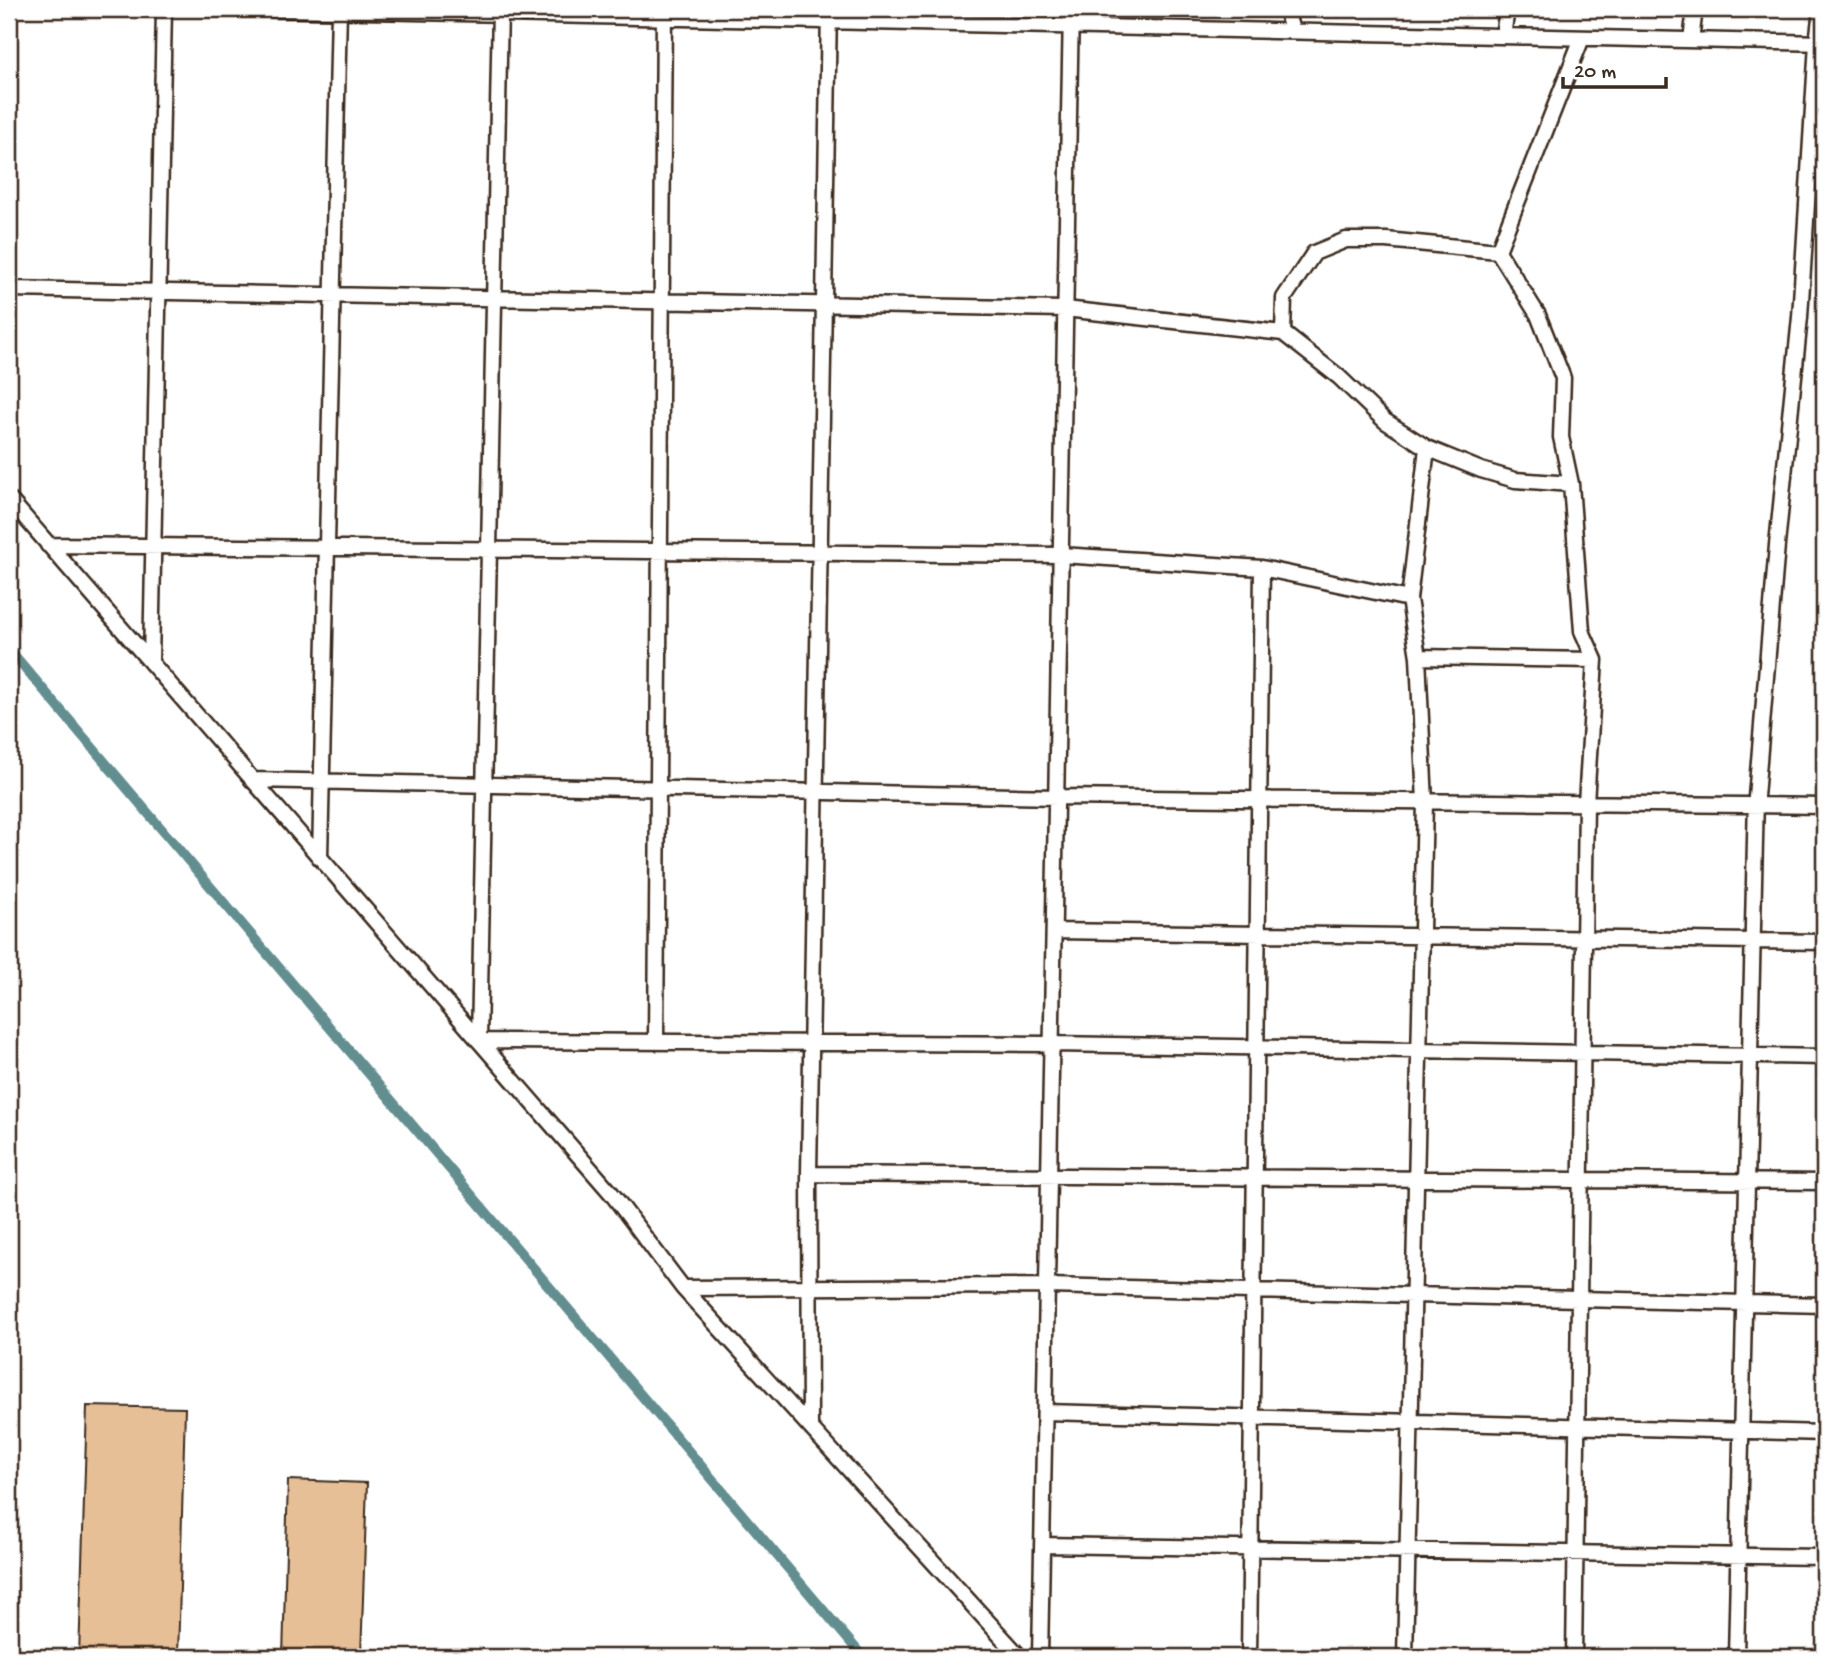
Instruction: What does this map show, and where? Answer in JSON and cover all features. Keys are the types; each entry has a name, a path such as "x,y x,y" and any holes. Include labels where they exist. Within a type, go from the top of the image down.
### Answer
{"lane":[{"path":"151,663 164,9"},
{"path":"273,9 829,15 1070,26 1820,43"},
{"path":"320,858 339,9"},
{"path":"1040,1657 1071,9"},
{"path":"1286,9 1292,31"},
{"path":"1503,36 1507,9"},
{"path":"1691,40 1695,9"},
{"path":"1736,1657 1756,805 1776,558 1800,317 1821,9"},
{"path":"479,1041 500,11"},
{"path":"656,1042 664,13"},
{"path":"810,1427 808,1174 829,15"},
{"path":"1498,251 1582,37"},
{"path":"1283,333 1284,298 1314,253 1346,240 1386,240 1498,251"},
{"path":"1498,251 1538,316 1563,378 1561,437 1571,484 1582,631 1595,660 1586,803 1574,1657"},
{"path":"9,289 1065,309 1283,333 1339,377 1385,421 1427,448 1481,470 1515,480 1571,484"},
{"path":"1405,1657 1425,802 1418,657 1409,599 1427,448"},
{"path":"9,499 612,1194 683,1288 1020,1657"},
{"path":"48,545 1061,555 1262,568 1409,599"},
{"path":"1249,1657 1262,568"},
{"path":"1418,657 1595,660"},
{"path":"252,779 1056,797 1824,806"},
{"path":"1054,931 1824,942"},
{"path":"479,1041 1052,1044 1824,1057"},
{"path":"808,1174 1824,1182"},
{"path":"683,1288 1047,1286 1824,1305"},
{"path":"1045,1412 1824,1433"},
{"path":"1042,1545 1824,1557"}],"building":[{"path":"87,1406 185,1408 178,1657 79,1657"},
{"path":"288,1480 367,1483 361,1657 283,1657"}],"waterway":[{"path":"9,649 863,1657"}]}
